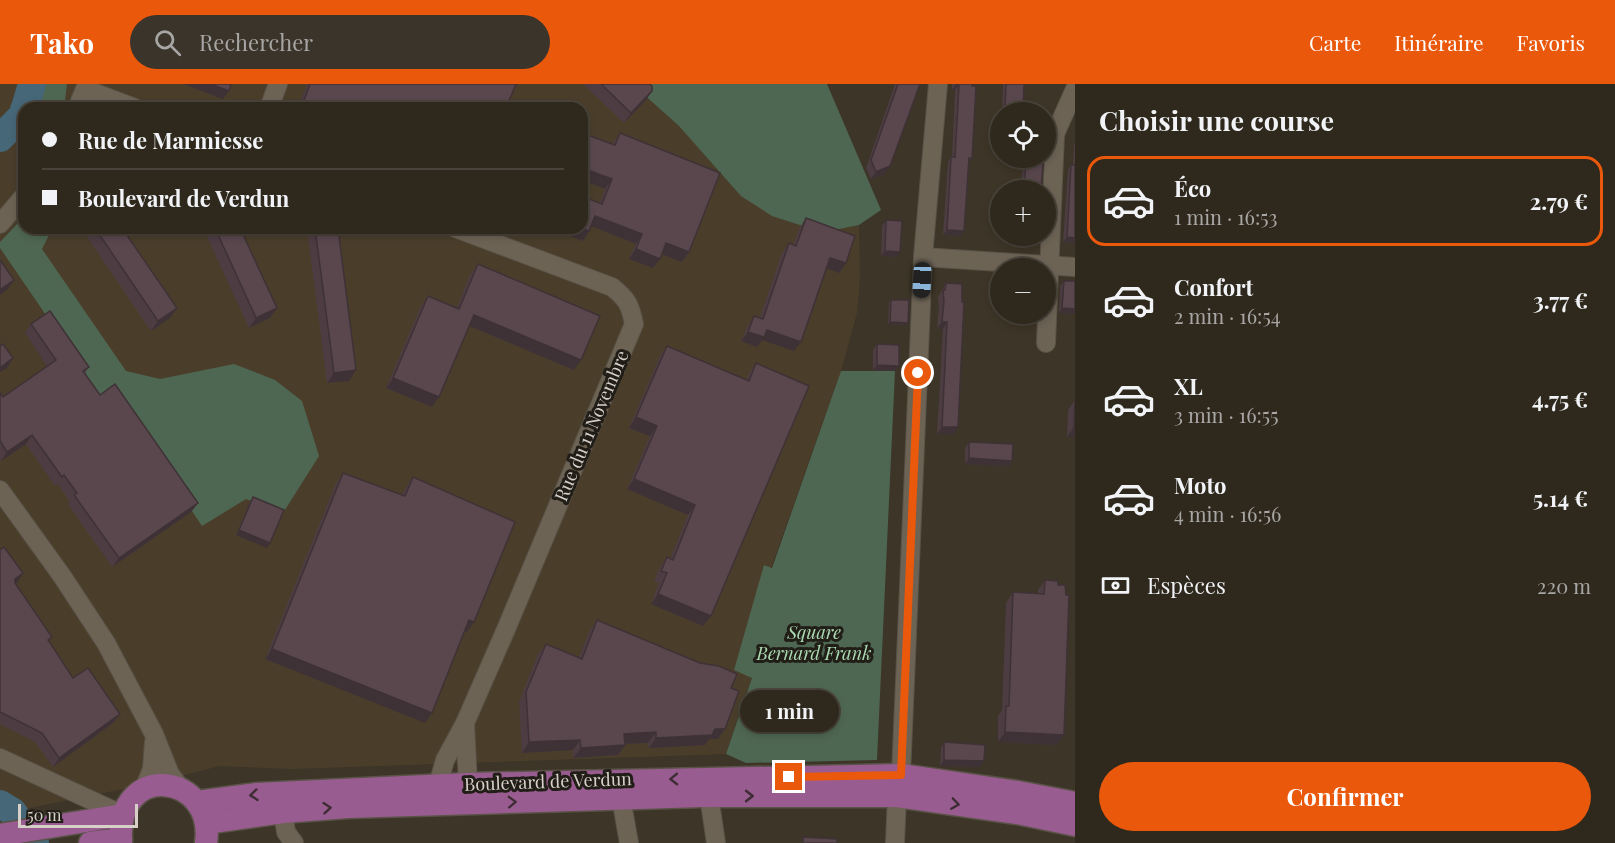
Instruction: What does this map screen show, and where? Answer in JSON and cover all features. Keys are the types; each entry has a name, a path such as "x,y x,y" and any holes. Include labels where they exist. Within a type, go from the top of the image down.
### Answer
{"main road":[{"path":"90,843 121,841 123,815 127,804 144,789 161,784 176,787 198,815"},
{"path":"453,804 466,790 468,784"},
{"name":"Boulevard de Verdun","path":"198,815 257,794 438,785 899,786"},
{"name":"Boulevard de Verdun","path":"198,815 348,807 709,796 899,786"},
{"path":"899,786 1018,792 1075,803"},
{"path":"899,786 1075,825"},
{"path":"0,835 55,824 123,815"}],"street":[{"path":"271,102 278,84"},
{"path":"895,843 923,257 938,84"},
{"path":"80,102 86,87 121,102"},
{"path":"1049,258 1055,134 1075,89"},
{"path":"0,224 18,203"},
{"name":"Rue du 11 Novembre","path":"438,785 445,760 465,723 507,627 634,324 626,298 612,287 471,234"},
{"path":"923,257 990,262"},
{"path":"1056,266 1075,267"},
{"path":"1046,343 1047,324"},
{"path":"0,490 62,576 106,643 154,735 170,774 198,815"},
{"name":"Rue du 11 Novembre","path":"465,723 468,784"},
{"path":"144,789 152,769 154,735"},
{"path":"0,758 123,815"},
{"path":"709,796 716,843"},
{"path":"621,798 629,843"},
{"path":"283,812 286,831 294,843"}],"shaded area":[{"path":"0,84 632,84 679,126 835,230 859,225 860,276 857,313 841,371 771,568 765,565 734,670 752,677 726,754 292,769 219,766 158,782 0,814"}],"green space":[{"path":"39,84 67,84 65,102 37,102"},
{"path":"632,84 827,84 881,210 859,225 835,230 803,226 772,216 741,196 679,126"},
{"path":"18,223 18,234 48,234 42,249 126,371 160,379 234,364 275,380 302,401 319,456 283,513 246,499 202,526 114,394 93,398 82,380 85,372 0,248 0,242"},
{"name":"Square Bernard Frank","path":"841,371 895,371 877,760 746,763 726,754 752,678 734,670 764,565 772,568"}],"building":[{"path":"211,84 231,84 229,91"},
{"path":"310,84 516,84 508,102 303,102"},
{"path":"601,84 650,84 652,91 631,113"},
{"path":"898,84 920,84 890,166 876,172 871,160"},
{"path":"956,84 976,86 972,159 969,158 964,231 947,230 951,157 955,157 959,85"},
{"path":"1006,84 1024,84 1023,102 1005,102"},
{"path":"620,133 720,173 689,252 666,243 660,259 636,249 642,234 595,216 588,231 588,198 602,204 612,179 588,170 588,135 615,145"},
{"path":"1071,165 1075,165 1075,238 1067,237"},
{"path":"1026,168 1043,168 1042,180 1025,180"},
{"path":"806,218 855,236 846,263 830,258 801,342 767,330 764,337 748,332 754,316 763,319 789,243 796,246"},
{"path":"886,220 902,221 900,252 885,251"},
{"path":"99,234 126,234 177,308 158,321"},
{"path":"218,234 243,234 277,308 256,318"},
{"path":"316,234 339,234 356,370 334,373"},
{"path":"0,261 14,280 0,290"},
{"path":"478,264 600,316 581,360 474,315 439,397 393,378 428,296 459,309"},
{"path":"1064,281 1075,281 1075,309 1062,308"},
{"path":"946,283 962,284 962,302 964,302 958,427 942,427 947,322 942,322 943,290 945,290"},
{"path":"891,300 909,300 908,323 890,322"},
{"path":"50,311 89,367 83,371 100,395 115,384 198,503 119,558 74,495 77,493 64,475 62,477 32,435 7,452 0,441 0,392 3,397 56,360 31,324"},
{"path":"3,344 13,358 0,368 0,346"},
{"path":"877,344 899,345 899,366 877,365"},
{"path":"667,346 749,381 756,363 809,386 711,616 658,594 667,573 661,571 667,557 673,560 695,505 634,479 657,426 636,417"},
{"path":"969,442 1013,444 1012,461 969,458"},
{"path":"343,473 405,496 413,477 515,522 474,622 469,620 432,713 272,649"},
{"path":"253,497 284,510 270,543 239,530"},
{"path":"4,547 23,573 15,579 15,583 52,637 48,640 73,678 88,668 120,714 59,758 42,733 0,712 0,550"},
{"path":"1045,580 1058,581 1058,585 1065,585 1066,595 1069,595 1064,735 1005,732 1006,706 1009,706 1013,592 1044,594"},
{"path":"597,620 700,663 719,666 737,674 731,688 739,691 725,729 715,729 712,735 656,738 656,732 624,734 625,745 581,748 580,740 529,742 526,692 546,644 582,659"},
{"path":"944,742 985,745 984,761 944,760"},
{"path":"803,837 837,839 837,843 803,843"}],"waterway":[{"path":"27,102 32,84"},
{"path":"0,138 18,120"},
{"path":"0,804 13,812 35,843"}],"route":[{"path":"789,777 901,775 918,373"}]}
